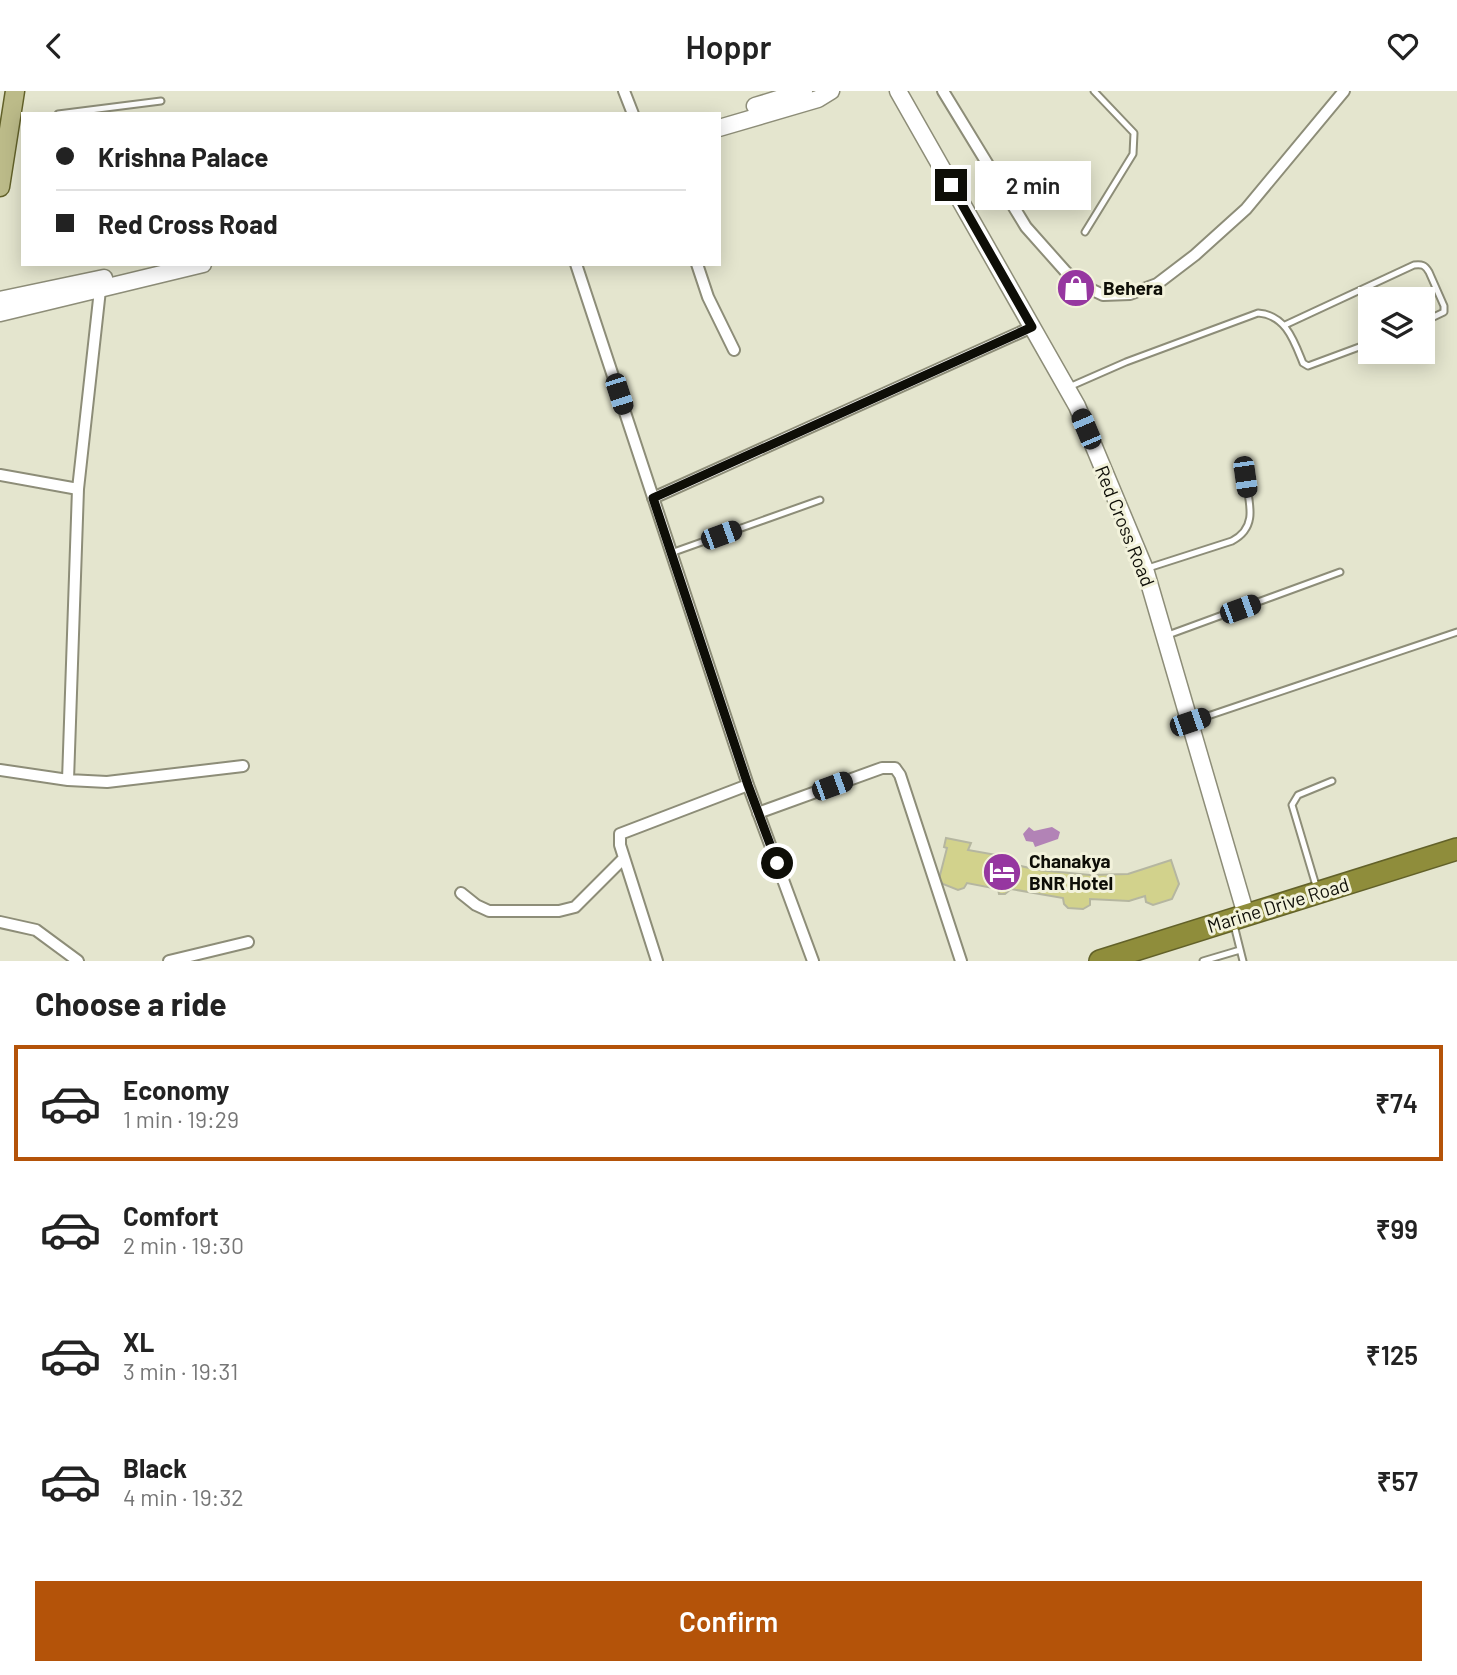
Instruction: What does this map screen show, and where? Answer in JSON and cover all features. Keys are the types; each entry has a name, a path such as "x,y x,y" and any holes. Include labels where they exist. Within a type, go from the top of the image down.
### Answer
{"highway":[{"name":"Marine Drive Road","path":"1100,961 1457,849"}],"main road":[{"path":"0,187 17,118 15,91"},
{"path":"721,117 771,96 804,91"},
{"path":"721,127 818,99 831,91"},
{"name":"Red Cross Road","path":"898,91 1077,406 1145,569 1190,722 1239,917"},
{"path":"0,300 151,266"},
{"path":"0,313 195,266"}],"street":[{"path":"624,91 632,112"},
{"path":"943,91 1026,227 1066,272 1082,285 1103,295 1130,295 1157,284 1195,255 1246,209 1344,91"},
{"path":"577,266 748,785 813,961"},
{"path":"698,266 708,297 734,350"},
{"path":"68,780 78,489 100,290"},
{"path":"653,498 1032,327"},
{"path":"0,475 78,489"},
{"path":"0,771 107,782 243,766"},
{"path":"758,813 882,768 895,768 900,775 961,961"},
{"path":"657,961 618,839 624,831 748,785"},
{"path":"461,893 489,911 559,911 575,907 624,858"},
{"path":"0,922 36,930 78,961"},
{"path":"169,961 248,941"}],"lane":[{"path":"1086,232 1133,155 1134,133 1094,91"},
{"path":"73,112 161,100"},
{"path":"1367,287 1421,264 1429,272 1444,306 1444,312 1435,318"},
{"path":"1285,325 1358,291"},
{"path":"1066,389 1126,362 1250,315 1267,314 1285,325 1303,363 1308,366 1358,347"},
{"path":"1145,569 1242,536 1248,527 1250,510 1245,477"},
{"path":"671,553 820,500"},
{"path":"1165,636 1340,572"},
{"path":"1190,722 1457,632"},
{"path":"1318,892 1292,805 1298,795 1332,781"},
{"path":"1239,917 1242,961"},
{"path":"1203,961 1240,950"}],"shaded area":[{"path":"1029,827 1034,831 1052,827 1060,832 1058,839 1035,847 1033,842 1026,841 1023,834"}],"building":[{"name":"Chanakya BNR Hotel","path":"946,838 971,843 968,850 1008,857 1008,863 1038,870 1090,875 1128,874 1171,860 1179,884 1172,899 1153,905 1146,902 1145,896 1129,901 1090,899 1090,905 1083,909 1068,908 1063,898 1011,889 1005,894 999,894 998,889 967,883 964,888 958,890 943,884 939,879 947,848 944,847"}],"place":[{"name":"Behera","path":"1076,288"},
{"name":"Chanakya BNR Hotel","path":"1002,872"}],"route":[{"path":"777,863 748,785 653,498 1032,327 951,185"}]}
